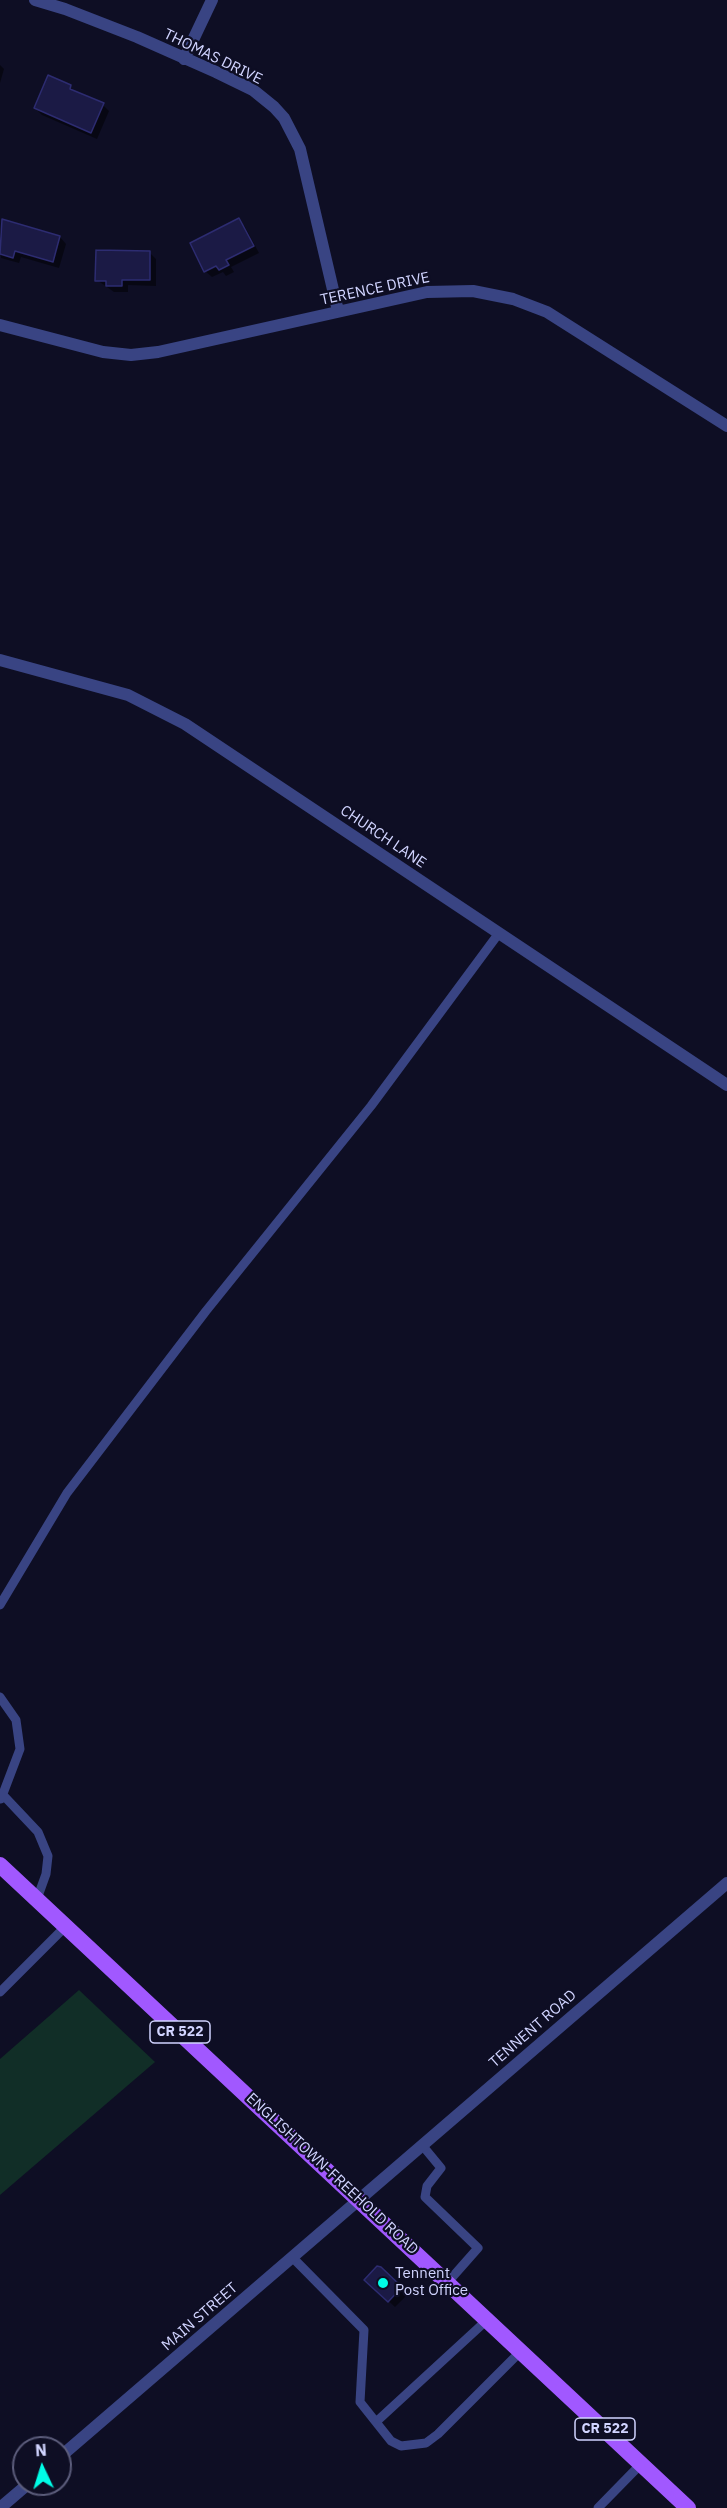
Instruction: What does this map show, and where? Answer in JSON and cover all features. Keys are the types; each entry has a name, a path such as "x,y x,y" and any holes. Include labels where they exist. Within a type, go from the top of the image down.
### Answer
{"main road":[{"name":"ENGLISHTOWN-FREEHOLD ROAD","path":"0,1865 688,2508"}],"street":[{"name":"THOMAS DRIVE","path":"35,0 76,13 253,90 284,118 300,149 338,311"},
{"path":"184,59 212,0"},
{"name":"TERENCE DRIVE","path":"0,325 103,352 130,356 443,291 473,291 513,298 548,312 727,426"},
{"name":"CHURCH LANE","path":"0,660 98,685 158,708 727,1085"},
{"name":"TENNENT ROAD","path":"359,2200 727,1883"},
{"name":"MAIN STREET","path":"72,2447 359,2200"},
{"path":"0,2508 14,2496"}],"lane":[{"path":"0,1605 68,1493 206,1311 371,1106 499,933"},
{"path":"0,1697 16,1720 20,1749 2,1798 38,1832 48,1856 46,1874 37,1899"},
{"path":"0,1992 66,1926"},
{"path":"422,2145 441,2168 427,2186 425,2197 478,2248 448,2282"},
{"path":"292,2257 364,2330 360,2402 391,2441 401,2446 426,2443 521,2351"},
{"path":"376,2422 487,2320"},
{"path":"599,2508 641,2464"}],"green space":[{"path":"79,1990 155,2062 0,2195 0,2059"}],"building":[{"path":"48,75 71,85 70,89 104,103 91,133 34,108"},
{"path":"239,218 254,246 226,260 229,265 219,270 216,266 204,272 190,243"},
{"path":"2,219 60,236 53,262 15,251 13,258 0,254"},
{"path":"96,250 150,251 150,280 122,280 122,286 106,286 106,281 95,281"},
{"name":"Tennent Post Office","path":"377,2266 381,2267 402,2287 388,2302 364,2280"}],"place":[{"name":"Tennent Post Office","path":"383,2283"}]}
